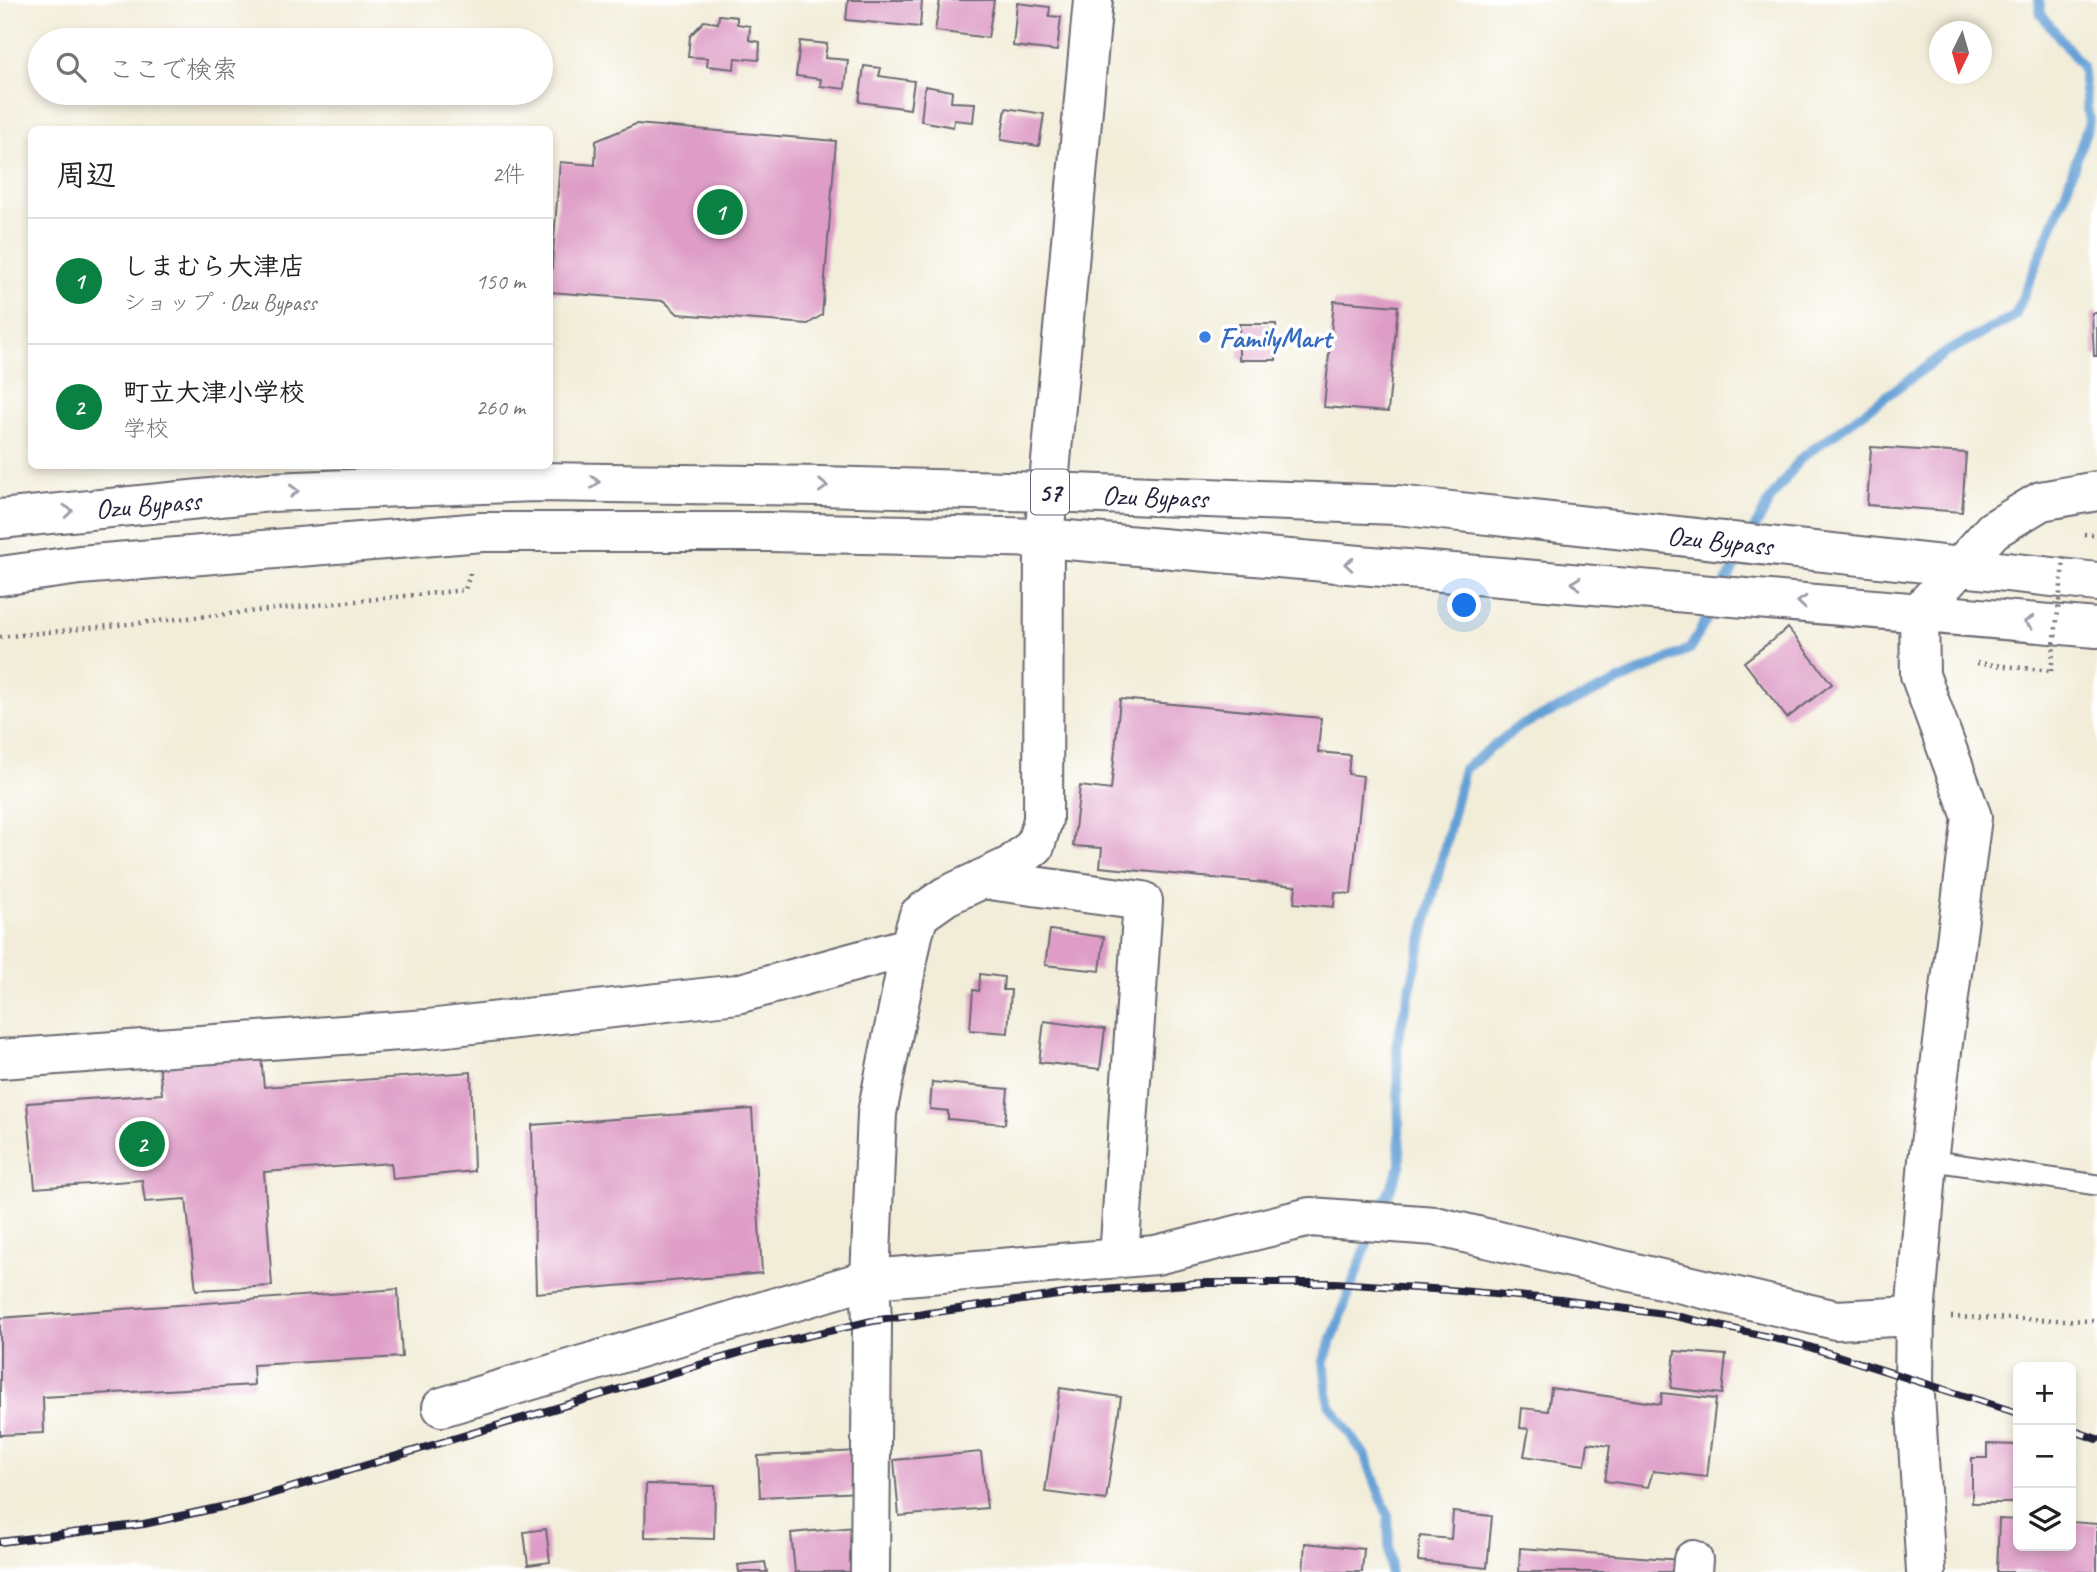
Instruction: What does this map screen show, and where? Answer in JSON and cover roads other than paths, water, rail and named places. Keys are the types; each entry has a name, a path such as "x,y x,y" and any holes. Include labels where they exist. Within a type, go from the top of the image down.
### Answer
{"main road":[{"path":"870,1572 870,1279 877,1113 909,947 919,915 946,896 1010,866 1035,846 1043,820 1044,538 1093,0"},
{"name":"Ozu Bypass","path":"0,519 270,492 536,482 1048,492 1397,505 2097,582"},
{"path":"1926,1572 1914,1379 1915,1316 1928,1160 1972,817 1920,675 1919,612 1993,530 2041,501 2097,491"},
{"name":"Ozu Bypass","path":"0,576 80,565 482,532 769,532 1044,538 2097,628"},
{"path":"982,879 1143,901 1119,1258"},
{"path":"0,1059 428,1029 737,994 909,947"},
{"path":"442,1407 870,1279 1156,1255 1310,1217 1435,1226 1836,1320 1915,1316"}],"lane":[{"path":"1928,1160 2097,1185"}],"waterway":[{"path":"1751,535 1770,500 1801,458 1948,351 2015,316 2064,197 2089,122 2082,66 2041,14 2039,0"},
{"path":"1723,588 1744,549"},
{"path":"1380,1213 1400,1166 1397,1042 1464,769 1518,727 1690,649 1716,602"},
{"path":"1373,1228 1324,1361 1329,1404 1366,1457 1388,1516 1390,1572"}],"railway":[{"path":"0,1542 144,1524 244,1502 759,1347 872,1321 1087,1291 1202,1283 1335,1283 1449,1290 1561,1300 1671,1315 1800,1344 2013,1411"},
{"path":"2076,1432 2097,1439"}],"place":[{"name":"しまむら大津店","path":"720,212"},
{"name":"FamilyMart","path":"1205,337"},
{"name":"町立大津小学校","path":"142,1144"}]}
